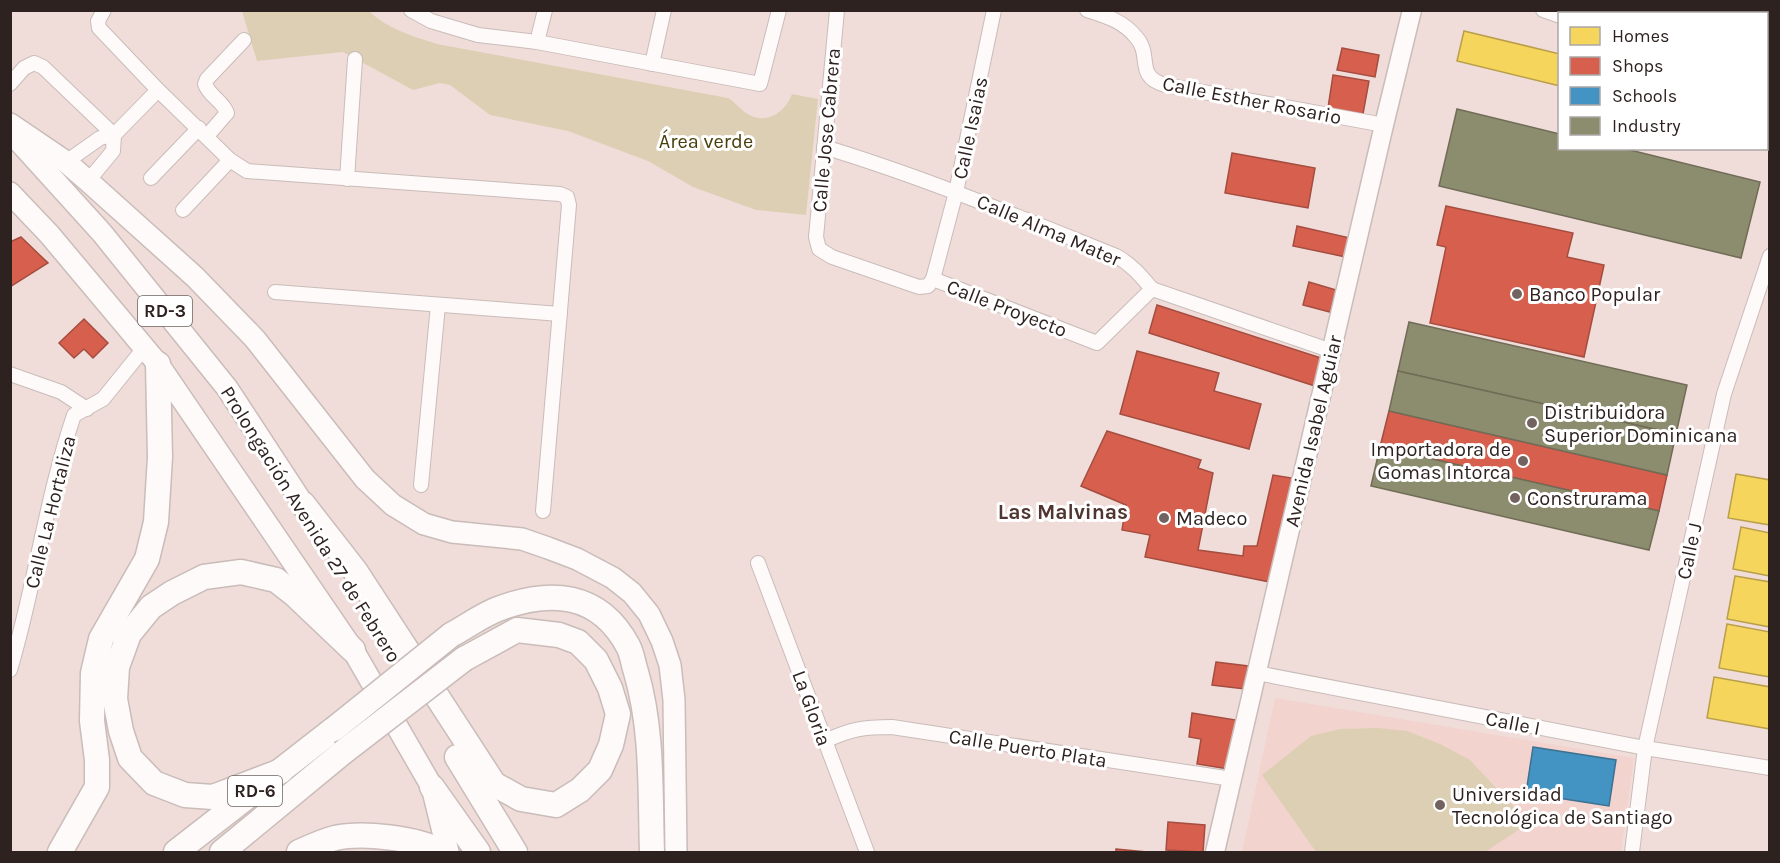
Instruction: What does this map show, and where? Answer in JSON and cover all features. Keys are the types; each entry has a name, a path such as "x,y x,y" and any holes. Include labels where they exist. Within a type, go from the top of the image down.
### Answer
{"highway":[{"path":"60,852 97,787 97,760 92,721 93,673 101,639 147,559 156,522 160,457 151,356"},
{"name":"RD-6","path":"222,852 342,753 464,659 517,630 559,635 578,642 596,660 610,688 618,714 611,745 600,770 580,790 555,804 521,800 494,784 356,572 303,504"},
{"name":"Prolongación Avenida 27 de Febrero","path":"303,504 515,852"},
{"path":"281,771 213,797 185,795 154,783 130,758 121,731 115,699 117,667 129,634 151,607 172,592 204,577 241,572 276,580 353,650"},
{"name":"RD-6","path":"176,852 451,636 497,609 526,600 554,597 573,599 591,605 612,624 628,647 643,696 649,750 652,849"},
{"name":"Prolongación Avenida 27 de Febrero","path":"432,787 478,852"},
{"path":"299,852 335,838 372,836 405,840 442,852"}],"main road":[{"name":"Avenida Isabel Aguiar","path":"1215,852 1412,10"},
{"path":"10,124 66,162 195,277 255,339 365,479 393,505 424,524 452,532 522,539 548,548 613,578 632,593 649,614 670,665 674,700 676,852"},
{"name":"Prolongación Avenida 27 de Febrero","path":"10,132 102,233 227,388 303,504"},
{"name":"Prolongación Avenida 27 de Febrero","path":"10,193 49,234 151,356 353,650 432,787 448,852"}],"street":[{"path":"104,10 98,21 99,28 230,160 248,171 560,194 567,197 569,205 543,511"},
{"path":"411,10 478,35 537,42 760,84 779,10"},
{"path":"537,42 545,10"},
{"path":"652,64 664,10"},
{"name":"Calle Jose Cabrera","path":"819,249 816,237 837,10"},
{"name":"Calle Isaias","path":"933,279 956,192 994,10"},
{"name":"Calle Esther Rosario","path":"1087,10 1114,19 1138,38 1143,47 1147,73 1152,81 1384,125"},
{"path":"1543,10 1558,15"},
{"path":"151,178 227,113 226,108 205,84 207,79 244,40"},
{"path":"347,179 355,58"},
{"path":"10,84 24,68 34,63 43,67 114,135 113,151 88,181"},
{"path":"66,162 100,138 114,135 158,90"},
{"name":"Calle Alma Mater","path":"824,147 956,192 1116,256 1135,269 1152,290"},
{"path":"183,210 230,160"},
{"name":"Calle Proyecto","path":"819,249 832,257 919,287 927,286 933,279 1097,344 1152,290"},
{"name":"Calle J","path":"1632,852 1645,748 1724,394 1770,256"},
{"path":"1152,290 1332,351"},
{"path":"275,292 560,314"},
{"path":"421,485 438,305"},
{"name":"Calle La Hortaliza","path":"10,670 20,637 61,454 74,415 103,399 151,356"},
{"path":"10,374 61,392 87,409"},
{"name":"La Gloria","path":"758,562 867,852"},
{"name":"Calle I","path":"1257,673 1645,748 1770,768"},
{"name":"Calle Puerto Plata","path":"825,741 846,731 868,727 892,727 1232,778"}],"shaded area":[{"name":"Universidad Tecnológica de Santiago","path":"1275,698 1634,758 1621,852 1242,852"}],"green space":[{"name":"Área verde","path":"242,11 369,11 392,27 437,44 728,98 753,117 767,118 774,115 785,107 792,94 818,99 806,215 756,210 693,187 648,161 568,131 490,115 450,85 440,83 413,90 343,52 257,61"},
{"path":"1378,728 1407,731 1440,744 1470,760 1529,823 1485,852 1316,852 1262,775 1311,736 1340,729"}],"building: Homes":[{"path":"1672,10 1770,10 1770,34 1768,34 1768,12 1676,12"},
{"path":"1464,31 1558,54 1558,86 1457,61"},
{"path":"1736,474 1770,480 1770,525 1728,518"},
{"path":"1741,527 1770,533 1770,576 1733,569"},
{"path":"1735,576 1770,582 1770,627 1727,619"},
{"path":"1727,624 1770,632 1770,677 1719,668"},
{"path":"1714,677 1770,687 1770,729 1707,718"}],"building: Shops":[{"path":"1342,48 1379,55 1375,77 1337,70"},
{"path":"1333,75 1369,81 1363,114 1328,108"},
{"path":"1232,153 1315,168 1308,208 1225,193"},
{"name":"Banco Popular","path":"1446,206 1573,233 1567,257 1604,265 1584,357 1430,323 1446,247 1437,245"},
{"path":"1297,226 1350,238 1346,257 1293,246"},
{"path":"21,237 48,263 10,287 10,242"},
{"path":"1309,282 1336,290 1330,312 1303,305"},
{"path":"1157,305 1324,359 1315,386 1149,333"},
{"path":"84,319 108,343 93,358 84,349 74,358 59,343"},
{"name":"Madeco","path":"1137,351 1219,373 1214,391 1261,404 1249,449 1120,414"},
{"name":"Importadora de Gomas Intorca","path":"1389,411 1667,475 1659,511 1380,447"},
{"name":"Madeco","path":"1107,431 1201,460 1198,468 1213,473 1198,550 1243,556 1244,546 1257,546 1273,475 1292,478 1270,582 1145,557 1150,535 1122,530 1126,505 1081,486"},
{"path":"1216,662 1248,666 1245,689 1212,685"},
{"path":"1192,713 1236,720 1228,769 1197,764 1201,739 1189,737"},
{"path":"1168,822 1205,825 1203,852 1166,850"},
{"path":"1116,849 1147,852 1116,852"}],"building: Schools":[{"path":"1533,747 1616,760 1609,806 1526,793"}],"building: Industry":[{"path":"1457,109 1558,134 1558,150 1630,150 1760,182 1741,258 1439,186"},
{"path":"1409,322 1687,385 1676,434 1398,371"},
{"name":"Distribuidora Superior Dominicana","path":"1398,371 1676,434 1667,475 1389,411"},
{"name":"Construrama","path":"1380,447 1659,511 1649,550 1371,486"}],"place":[{"name":"Banco Popular","path":"1517,294"},
{"name":"Distribuidora Superior Dominicana","path":"1532,423"},
{"name":"Importadora de Gomas Intorca","path":"1523,461"},
{"name":"Construrama","path":"1515,498"},
{"name":"Madeco","path":"1164,518"},
{"name":"Universidad Tecnológica de Santiago","path":"1440,805"}],"district":[{"name":"Las Malvinas","path":"1063,512"}]}
